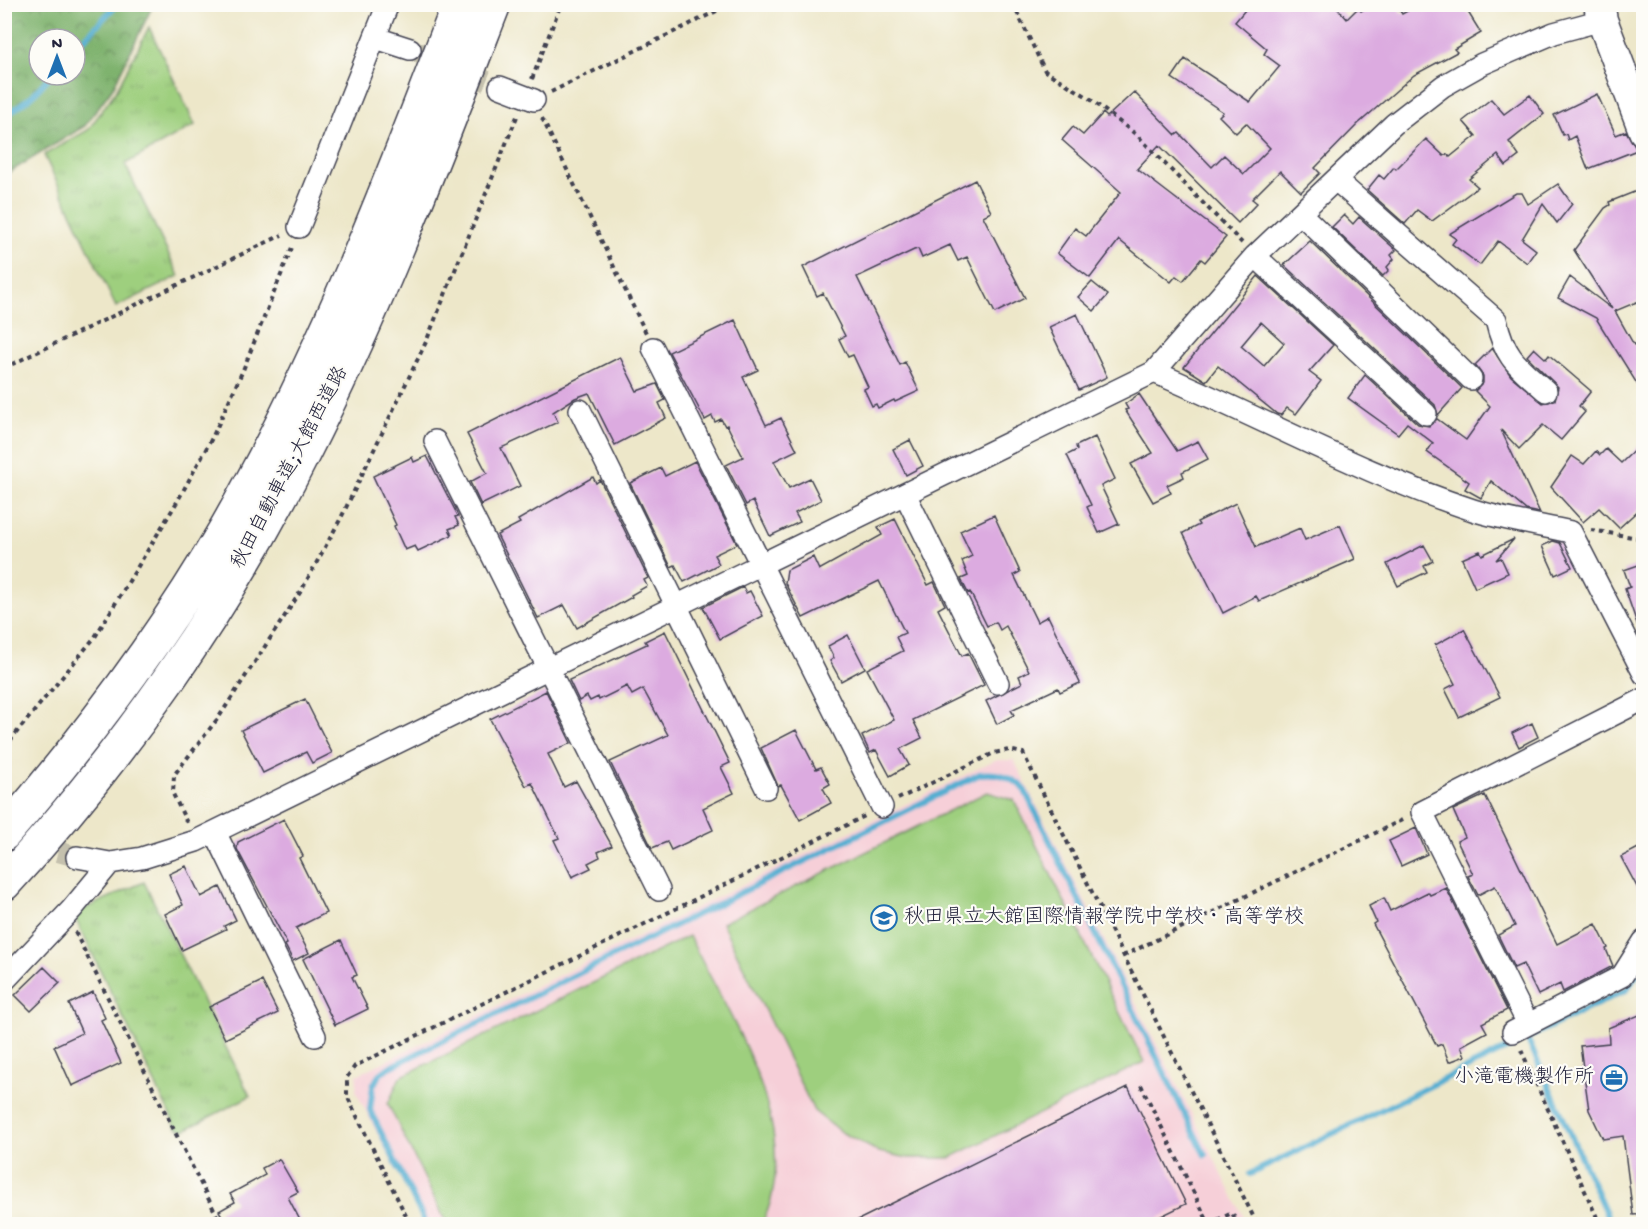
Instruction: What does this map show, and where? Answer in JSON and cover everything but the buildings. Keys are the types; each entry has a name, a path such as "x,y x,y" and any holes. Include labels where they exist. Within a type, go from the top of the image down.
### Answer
{"highway":[{"name":"秋田自動車道;大館西道路","path":"4,834 105,710 167,621 225,529 277,432 323,336 459,4"},
{"name":"秋田自動車道;大館西道路","path":"4,884 70,808 133,727 194,639 252,547 302,456 354,348 403,235 494,4"}],"street":[{"path":"299,227 388,4"},
{"path":"77,857 110,863 142,858 205,836 1154,372 1256,256 1394,124 1443,86 1482,64 1600,12 1644,131"},
{"path":"376,38 410,49"},
{"path":"500,87 529,99"},
{"path":"1336,180 1496,320 1500,339 1512,361 1546,391"},
{"path":"1301,214 1471,379"},
{"path":"1256,256 1426,414"},
{"path":"653,348 882,807"},
{"path":"1154,372 1226,402 1352,463 1474,511 1571,532 1644,674"},
{"path":"580,410 765,788"},
{"path":"435,441 659,890"},
{"path":"906,494 998,683"},
{"path":"1644,699 1422,812 1520,1028 1622,976 1644,941"},
{"path":"205,836 315,1036"},
{"path":"4,981 67,915 110,863"}],"path":[{"path":"205,836 173,794 174,775 219,717 301,591 341,518 426,342 529,99 561,4"},
{"path":"529,99 730,4"},
{"path":"1013,4 1045,71 1086,96 1138,136 1256,256"},
{"path":"529,99 653,348"},
{"path":"4,368 299,227"},
{"path":"4,748 95,637 177,502 212,438 243,370 288,262 299,227"},
{"path":"1638,340 1644,337"},
{"path":"1571,532 1587,530 1644,539"},
{"path":"410,1224 347,1096 347,1077 355,1066 882,807 994,753 1009,750 1023,753 1257,1224"},
{"path":"1123,956 1422,812"},
{"path":"67,915 221,1224"},
{"path":"1520,1028 1600,1224"},
{"path":"1141,1085 1209,1224 1232,1213 1238,1224"}],"shaded area":[{"name":"秋田県立大館国際情報学院中学校・高等学校","path":"995,760 1014,760 1247,1224 424,1224 356,1092 357,1075"}],"green space":[{"path":"5,4 153,5 114,86 85,126 5,175"},
{"path":"149,27 195,125 125,164 179,276 116,307 44,155 88,130 116,91"},
{"path":"987,792 1014,800 1144,1062 950,1158 908,1158 879,1152 841,1132 814,1111 722,923"},
{"path":"144,882 250,1096 183,1131 176,1127 76,920 81,910"},
{"path":"689,936 742,1039 758,1076 769,1114 775,1152 773,1189 762,1224 447,1224 388,1104 400,1077"}],"waterway":[{"path":"87,36 117,4"},
{"path":"4,117 40,87"},
{"path":"426,1224 370,1110 373,1086 379,1075 388,1068 980,774 1003,776 1023,787 1205,1155"},
{"path":"1531,1036 1626,990 1644,967"},
{"path":"1527,1038 1611,1224"},
{"path":"1250,1174 1512,1046"}],"tunnel":[{"path":"410,49 500,87"},
{"path":"28,843 77,857"}],"place":[{"name":"秋田県立大館国際情報学院中学校・高等学校","path":"884,918"},
{"name":"小滝電機製作所","path":"1614,1078"}]}
